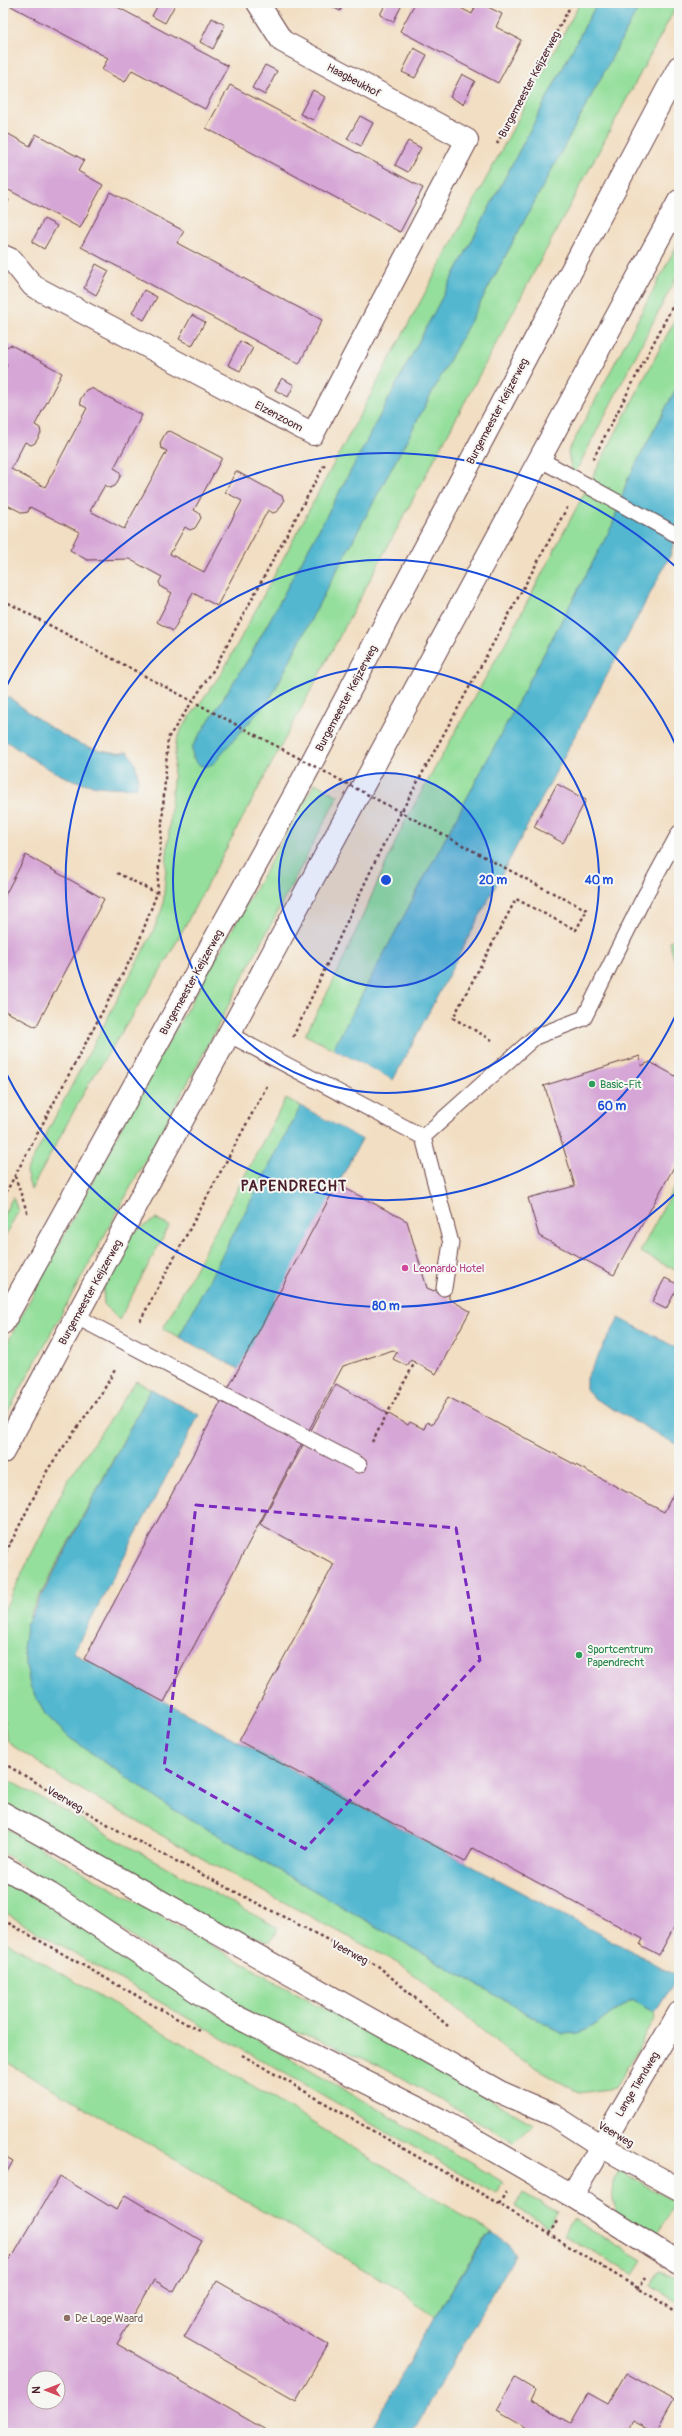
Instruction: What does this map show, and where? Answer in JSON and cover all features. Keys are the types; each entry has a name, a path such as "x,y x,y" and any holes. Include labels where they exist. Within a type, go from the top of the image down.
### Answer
{"main road":[{"name":"Haagbeukhof","path":"258,3 282,41 467,140"},
{"name":"Burgemeester Keijzerweg","path":"3,1323 295,794 679,67"},
{"name":"Elzenzoom","path":"3,256 12,260 33,286 312,434 467,140"},
{"name":"Burgemeester Keijzerweg","path":"3,1452 541,460 679,201"},
{"name":"Veerweg","path":"3,1813 500,2092 553,2115 601,2146 679,2189"},
{"path":"3,1867 50,1894 231,2014 443,2121 572,2196 679,2263"},
{"name":"Lange Tiendweg","path":"572,2196 679,2013"}],"lane":[{"path":"541,460 679,536"},
{"path":"423,1137 515,1053 535,1037 584,1018 642,900 679,833"},
{"path":"230,1035 285,1062 423,1137 451,1243 444,1288"},
{"path":"77,1317 359,1465"}],"path":[{"name":"Burgemeester Keijzerweg","path":"493,151 572,3"},
{"path":"3,1558 48,1469 103,1391 223,1164 285,1062 380,851 581,482 679,294"},
{"path":"3,1198 136,947 157,893 168,738 214,669 328,459"},
{"path":"3,600 587,910 576,930 516,899 453,1018 515,1053"},
{"path":"117,873 157,893"},
{"path":"359,1465 415,1362"},
{"path":"3,1544 12,1542"},
{"name":"Veerweg","path":"3,1763 126,1835 378,1966 449,2027"},
{"path":"3,1920 205,2035"},
{"path":"239,2054 499,2204 679,2313"}],"highlighted area":[{"path":"196,1505 456,1528 480,1660 305,1849 164,1768"}],"green space":[{"path":"580,3 597,3 347,478 249,658 192,747 193,759 200,765 219,758 270,699 323,596 641,3 678,3 163,967 87,1087 31,1190 26,1172 153,932 163,906 176,742 182,728 223,671"},
{"path":"679,241 679,272 573,477 568,452"},
{"path":"679,312 679,383 627,481 612,526 333,1049 305,1035 337,974 403,825 513,629"},
{"path":"315,783 338,796 192,1075 3,1421 3,1351 135,1101"},
{"path":"679,938 679,976 669,941"},
{"path":"286,1098 301,1106 179,1337 163,1329"},
{"path":"679,1178 679,1272 640,1252"},
{"path":"13,1197 18,1211 3,1241 3,1216"},
{"path":"156,1219 169,1226 119,1320 104,1304 103,1289 132,1233"},
{"path":"136,1381 151,1389 30,1614 23,1649 30,1686 45,1714 70,1738 171,1808 563,2034 586,2030 632,2000 655,2013 656,2018 615,2088 579,2093 509,2052 403,1966 205,1860 68,1782 13,1746 7,1740 3,1715 3,1612 68,1480"},
{"path":"4,1778 278,1928 270,1942 209,1923 3,1803"},
{"path":"3,1826 302,1997 404,2051 533,2124 514,2142 387,2069 330,2044 248,2013 3,1853"},
{"path":"3,1880 45,1903 262,2042 503,2182 496,2194 3,1911"},
{"path":"3,1940 206,2057 493,2234 485,2237 434,2318 402,2291 3,2060"},
{"path":"619,2170 676,2203 653,2241 624,2221 613,2205 612,2195"},
{"path":"523,2193 557,2212 549,2226 515,2207"},
{"path":"572,2219 642,2260 633,2274 563,2235"},
{"path":"659,2272 679,2279 679,2303 651,2286"}],"water":[{"path":"597,3 641,3 323,596 270,699 213,764 209,766 201,766 193,758 192,747 249,658 347,478"},
{"path":"679,383 679,522 670,556 393,1080 333,1049 612,526 627,481"},
{"path":"3,693 46,725 77,742 110,752 128,752 137,769 137,787 97,786 65,777 50,770 3,739"},
{"path":"301,1106 362,1139 239,1369 179,1337"},
{"path":"619,1318 679,1349 679,1446 595,1399 586,1389 586,1378"},
{"path":"151,1389 199,1415 73,1653 678,1976 655,2013 632,2000 586,2030 579,2033 563,2034 171,1808 70,1738 45,1714 30,1686 23,1649 26,1625"},
{"path":"493,2234 508,2244 515,2254 412,2433 369,2433 434,2318 486,2237"}],"pier":[{"path":"331,1048 393,1080 392,1081 332,1051"},
{"path":"302,1107 363,1138 362,1139"}],"building":[{"path":"13,3 110,3 228,66 205,109 132,70 125,82 102,70 108,58 11,6"},
{"path":"159,3 176,3 165,23 152,16"},
{"path":"325,3 344,3 340,11"},
{"path":"386,3 403,3 393,22 380,15"},
{"path":"415,3 451,3 472,14 477,3 480,3 502,14 496,27 521,40 498,83 400,31"},
{"path":"212,18 225,25 213,49 200,42"},
{"path":"414,48 427,55 415,78 402,72"},
{"path":"265,65 277,71 265,95 252,88"},
{"path":"462,74 475,81 463,104 450,97"},
{"path":"230,85 423,188 400,232 206,128"},
{"path":"313,90 325,97 313,120 300,114"},
{"path":"360,116 373,123 361,146 347,139"},
{"path":"3,131 30,146 36,134 84,160 78,171 103,185 80,228 3,187"},
{"path":"408,141 421,148 408,172 395,165"},
{"path":"110,192 184,231 177,243 322,320 299,364 81,247"},
{"path":"3,197 9,200 3,211"},
{"path":"44,219 57,226 44,249 32,242"},
{"path":"96,264 109,271 96,295 84,288"},
{"path":"144,290 157,297 144,320 132,313"},
{"path":"192,315 205,322 192,346 179,339"},
{"path":"240,341 253,348 240,371 228,365"},
{"path":"11,345 62,373 35,425 40,428 41,433 35,443 31,445 25,442 11,469 45,487 87,408 81,405 80,400 86,390 91,388 142,415 114,468 119,471 121,475 115,486 110,488 105,485 90,511 124,529 167,451 161,448 160,443 166,432 170,431 222,458 194,510 199,513 201,518 195,528 190,530 185,527 170,554 204,572 242,501 225,492 236,471 282,496 284,501 278,511 273,513 268,510 217,606 193,593 173,631 157,622 172,593 161,587 159,582 162,577 129,559 87,560 70,550 79,532 30,507 28,512 23,513 3,503 3,373 7,365 3,363 3,352 6,347"},
{"path":"282,378 294,385 288,397 275,390"},
{"path":"557,784 586,800 563,843 534,827"},
{"path":"26,855 104,899 36,1027 3,1010 3,899"},
{"path":"640,1056 641,1066 650,1062 679,1078 679,1158 614,1275 539,1236 528,1198 575,1186 545,1087 543,1086"},
{"path":"3,1076 8,1079 3,1088"},
{"path":"337,1184 407,1221 427,1288 434,1291 438,1288 449,1293 449,1299 470,1311 436,1374 411,1360 407,1366 393,1359 397,1352 393,1350 343,1366 164,1702 84,1659"},
{"path":"665,1278 679,1285 666,1309 652,1302"},
{"path":"336,1384 408,1425 410,1422 424,1429 427,1422 432,1425 448,1397 664,1512 677,1487 679,1488 679,1918 659,1955 640,1945 643,1939 473,1848 465,1862 239,1741 334,1564 260,1524"},
{"path":"3,2155 13,2161 3,2179"},
{"name":"De Lage Waard","path":"60,2176 116,2210 125,2195 202,2241 174,2292 154,2280 117,2344 271,2433 3,2433 3,2265 14,2254"},
{"path":"217,2281 328,2345 296,2401 184,2337"},
{"path":"626,2373 674,2400 655,2433 632,2421 625,2433 537,2433 497,2410 515,2378 535,2390 530,2400 571,2423 588,2393 608,2404"}],"place":[{"name":"Basic-Fit","path":"592,1084"},
{"name":"Leonardo Hotel","path":"405,1268"},
{"name":"Sportcentrum Papendrecht","path":"579,1655"},
{"name":"De Lage Waard","path":"67,2318"}],"district":[{"name":"PAPENDRECHT","path":"294,1186"}]}
